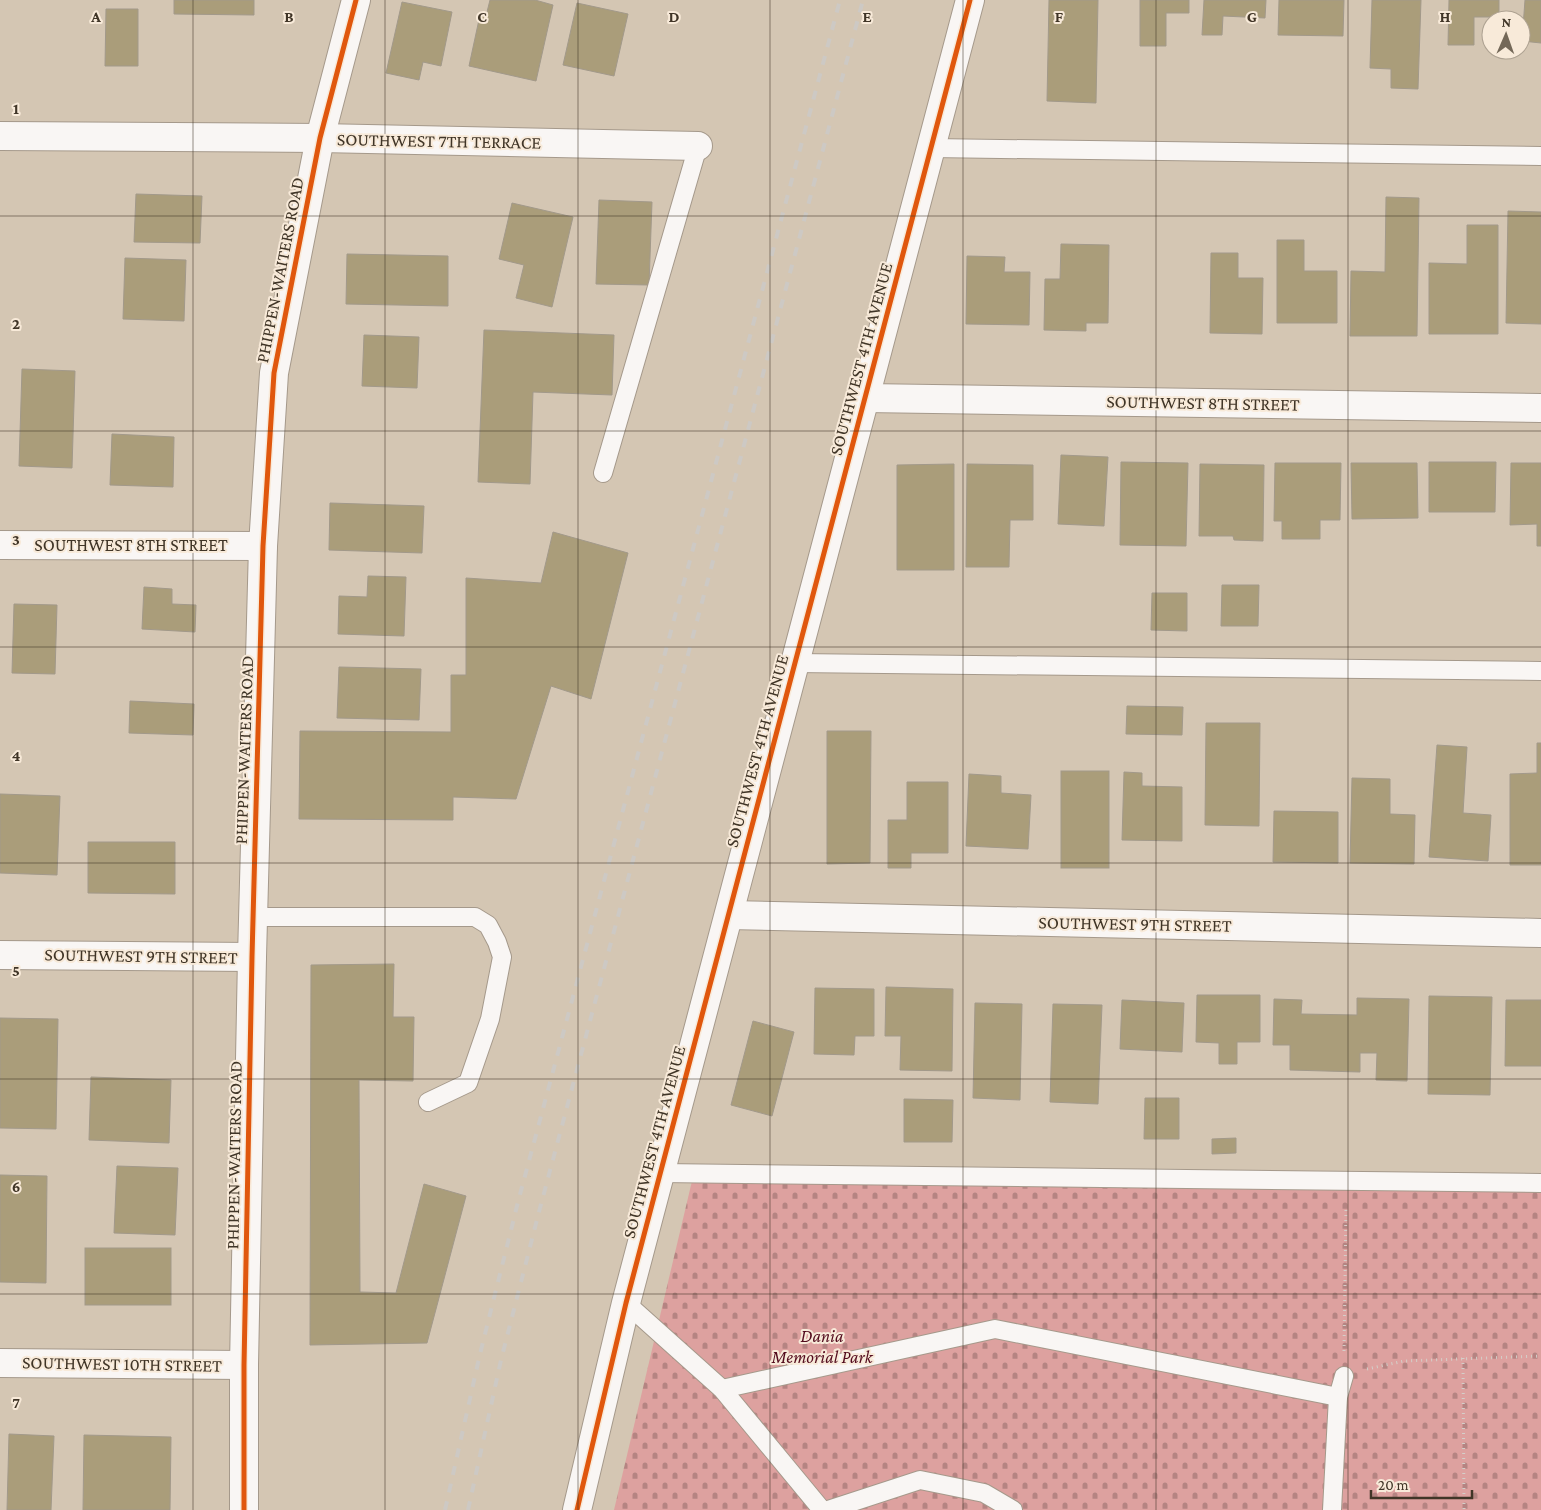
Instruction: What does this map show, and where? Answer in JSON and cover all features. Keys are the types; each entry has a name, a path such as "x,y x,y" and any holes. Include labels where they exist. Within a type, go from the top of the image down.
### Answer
{"street":[{"name":"PHIPPEN-WAITERS ROAD","path":"244,1510 244,1365 253,917 263,546 274,373 320,138 356,0"},
{"name":"SOUTHWEST 4TH AVENUE","path":"577,1510 626,1303 970,0"},
{"name":"SOUTHWEST 7TH TERRACE","path":"0,136 320,138 698,146"},
{"name":"SOUTHWEST 8TH STREET","path":"865,398 1541,408"},
{"name":"SOUTHWEST 8TH STREET","path":"0,545 263,546"},
{"name":"SOUTHWEST 9TH STREET","path":"729,914 1541,933"},
{"name":"SOUTHWEST 9TH STREET","path":"0,955 252,957"},
{"name":"SOUTHWEST 10TH STREET","path":"0,1363 244,1365"}],"lane":[{"path":"603,473 698,146"},
{"path":"931,148 1541,156"},
{"path":"795,663 1541,671"},
{"path":"253,917 475,918 488,925 502,957 490,1020 468,1083 428,1102"},
{"path":"660,1173 1541,1183"},
{"path":"626,1303 722,1389 822,1510"},
{"path":"722,1389 995,1329 1338,1397"},
{"path":"1332,1510 1338,1397 1344,1376"},
{"path":"828,1510 920,1480 984,1493 1013,1510"}],"path":[{"path":"1346,1200 1344,1376 1404,1361 1541,1356"},
{"path":"1463,1358 1464,1510"}],"green space":[{"name":"Dania Memorial Park","path":"692,1181 1541,1189 1541,1510 614,1510"}],"building":[{"path":"174,0 254,0 254,15 174,14"},
{"path":"490,0 535,0 553,5 536,81 469,66 480,15 486,16"},
{"path":"1049,0 1098,0 1096,103 1047,101"},
{"path":"1140,0 1189,0 1189,13 1166,13 1166,46 1140,46"},
{"path":"1204,0 1266,0 1265,18 1223,16 1222,35 1202,35"},
{"path":"1279,0 1344,0 1343,36 1278,35"},
{"path":"1372,0 1421,0 1418,89 1391,88 1391,69 1370,68"},
{"path":"1449,0 1499,0 1499,10 1481,10 1481,17 1474,17 1474,45 1448,45"},
{"path":"1525,0 1541,0 1541,43 1531,42 1531,10 1524,10"},
{"path":"402,2 452,12 441,66 423,62 419,80 386,73"},
{"path":"577,3 628,14 614,76 563,65"},
{"path":"106,9 138,9 138,66 105,66"},
{"path":"136,194 202,196 200,243 134,242"},
{"path":"1386,197 1419,198 1417,336 1350,336 1351,271 1385,272"},
{"path":"599,200 652,202 649,285 596,284"},
{"path":"512,203 573,217 552,307 516,298 524,265 499,259"},
{"path":"1508,211 1541,212 1541,324 1506,323"},
{"path":"1467,225 1498,225 1498,334 1429,334 1429,263 1467,264"},
{"path":"1277,240 1304,240 1304,271 1337,271 1337,323 1277,323"},
{"path":"1061,244 1109,245 1108,323 1086,323 1086,331 1044,330 1045,279 1060,279"},
{"path":"1211,253 1238,253 1238,278 1263,278 1262,334 1210,333"},
{"path":"347,254 448,256 448,306 346,304"},
{"path":"967,256 1005,257 1004,272 1030,272 1029,325 966,324"},
{"path":"125,258 186,260 184,321 123,319"},
{"path":"484,330 614,335 612,395 533,392 530,484 478,482"},
{"path":"364,335 419,337 417,388 362,386"},
{"path":"22,369 75,371 72,468 19,466"},
{"path":"112,434 174,437 173,487 110,485"},
{"path":"1061,455 1108,457 1104,526 1058,524"},
{"path":"1121,462 1188,463 1186,546 1120,545"},
{"path":"1429,462 1496,462 1495,512 1429,512"},
{"path":"1275,463 1341,463 1340,520 1320,520 1320,539 1282,539 1282,521 1274,521"},
{"path":"1351,463 1417,463 1418,518 1352,519"},
{"path":"1511,463 1541,463 1541,546 1537,546 1537,524 1510,525"},
{"path":"954,464 954,570 897,570 897,465"},
{"path":"967,464 1033,465 1033,520 1010,520 1009,567 966,567"},
{"path":"1200,464 1264,465 1263,541 1234,540 1233,536 1199,536"},
{"path":"330,503 424,506 422,553 329,550"},
{"path":"553,532 628,553 591,699 551,686 516,799 453,797 453,820 299,819 300,731 451,732 451,675 466,675 466,578 541,583"},
{"path":"368,576 406,577 404,636 338,634 339,596 367,597"},
{"path":"1222,585 1259,585 1258,626 1221,626"},
{"path":"144,587 172,589 172,604 196,605 195,632 142,629"},
{"path":"1152,593 1187,593 1187,631 1151,630"},
{"path":"14,604 57,605 55,674 12,673"},
{"path":"339,667 421,669 419,720 337,718"},
{"path":"130,701 194,704 193,735 129,733"},
{"path":"1127,706 1183,707 1182,735 1126,734"},
{"path":"1206,723 1260,723 1259,826 1205,825"},
{"path":"827,731 871,731 870,863 827,864"},
{"path":"1537,743 1541,743 1541,865 1510,865 1510,774 1537,773"},
{"path":"1437,745 1467,747 1463,813 1491,815 1488,861 1429,857"},
{"path":"1061,771 1109,771 1109,868 1061,868"},
{"path":"1124,772 1142,773 1142,786 1182,787 1182,841 1122,840"},
{"path":"969,774 1001,776 1001,793 1031,795 1028,849 966,846"},
{"path":"1352,778 1390,779 1390,814 1415,815 1414,864 1350,863"},
{"path":"907,782 948,782 948,853 911,853 911,868 888,868 888,820 907,820"},
{"path":"0,794 60,796 57,875 0,873"},
{"path":"1274,811 1338,812 1338,863 1273,862"},
{"path":"88,842 175,842 175,894 88,893"},
{"path":"394,964 393,1017 414,1017 413,1081 359,1080 360,1292 396,1293 424,1184 466,1196 427,1343 310,1345 311,965"},
{"path":"886,987 953,989 952,1071 900,1070 901,1036 885,1036"},
{"path":"815,988 874,989 874,1036 855,1036 854,1055 814,1054"},
{"path":"1197,995 1260,995 1260,1042 1237,1042 1237,1064 1219,1064 1219,1043 1196,1042"},
{"path":"1429,996 1492,997 1490,1095 1428,1094"},
{"path":"1357,998 1409,999 1407,1081 1376,1080 1377,1053 1360,1053 1360,1072 1290,1070 1290,1045 1273,1045 1274,999 1302,1000 1301,1014 1357,1015"},
{"path":"1122,1000 1184,1003 1182,1052 1120,1049"},
{"path":"1506,1000 1541,1000 1541,1066 1505,1066"},
{"path":"975,1003 1022,1004 1020,1100 973,1098"},
{"path":"1053,1004 1102,1005 1098,1104 1050,1102"},
{"path":"0,1018 58,1019 56,1129 0,1128"},
{"path":"753,1021 794,1032 772,1116 731,1105"},
{"path":"91,1077 171,1080 169,1143 89,1140"},
{"path":"1145,1098 1179,1098 1179,1139 1144,1139"},
{"path":"904,1099 953,1100 952,1142 904,1142"},
{"path":"1236,1138 1236,1153 1212,1154 1212,1139"},
{"path":"117,1166 178,1168 175,1235 114,1233"},
{"path":"0,1175 47,1176 46,1283 0,1282"},
{"path":"85,1248 171,1248 171,1305 85,1305"},
{"path":"9,1434 54,1436 51,1510 7,1510"},
{"path":"84,1435 171,1437 170,1510 83,1510"}],"railway":[{"path":"445,1510 480,1354 518,1202 840,0"},
{"path":"468,1510 501,1360 540,1208 863,0"}],"cycle path":[{"path":"244,1510 244,1365 252,957 263,546 274,373 320,138 356,0"},
{"path":"577,1510 626,1303 970,0"}]}
